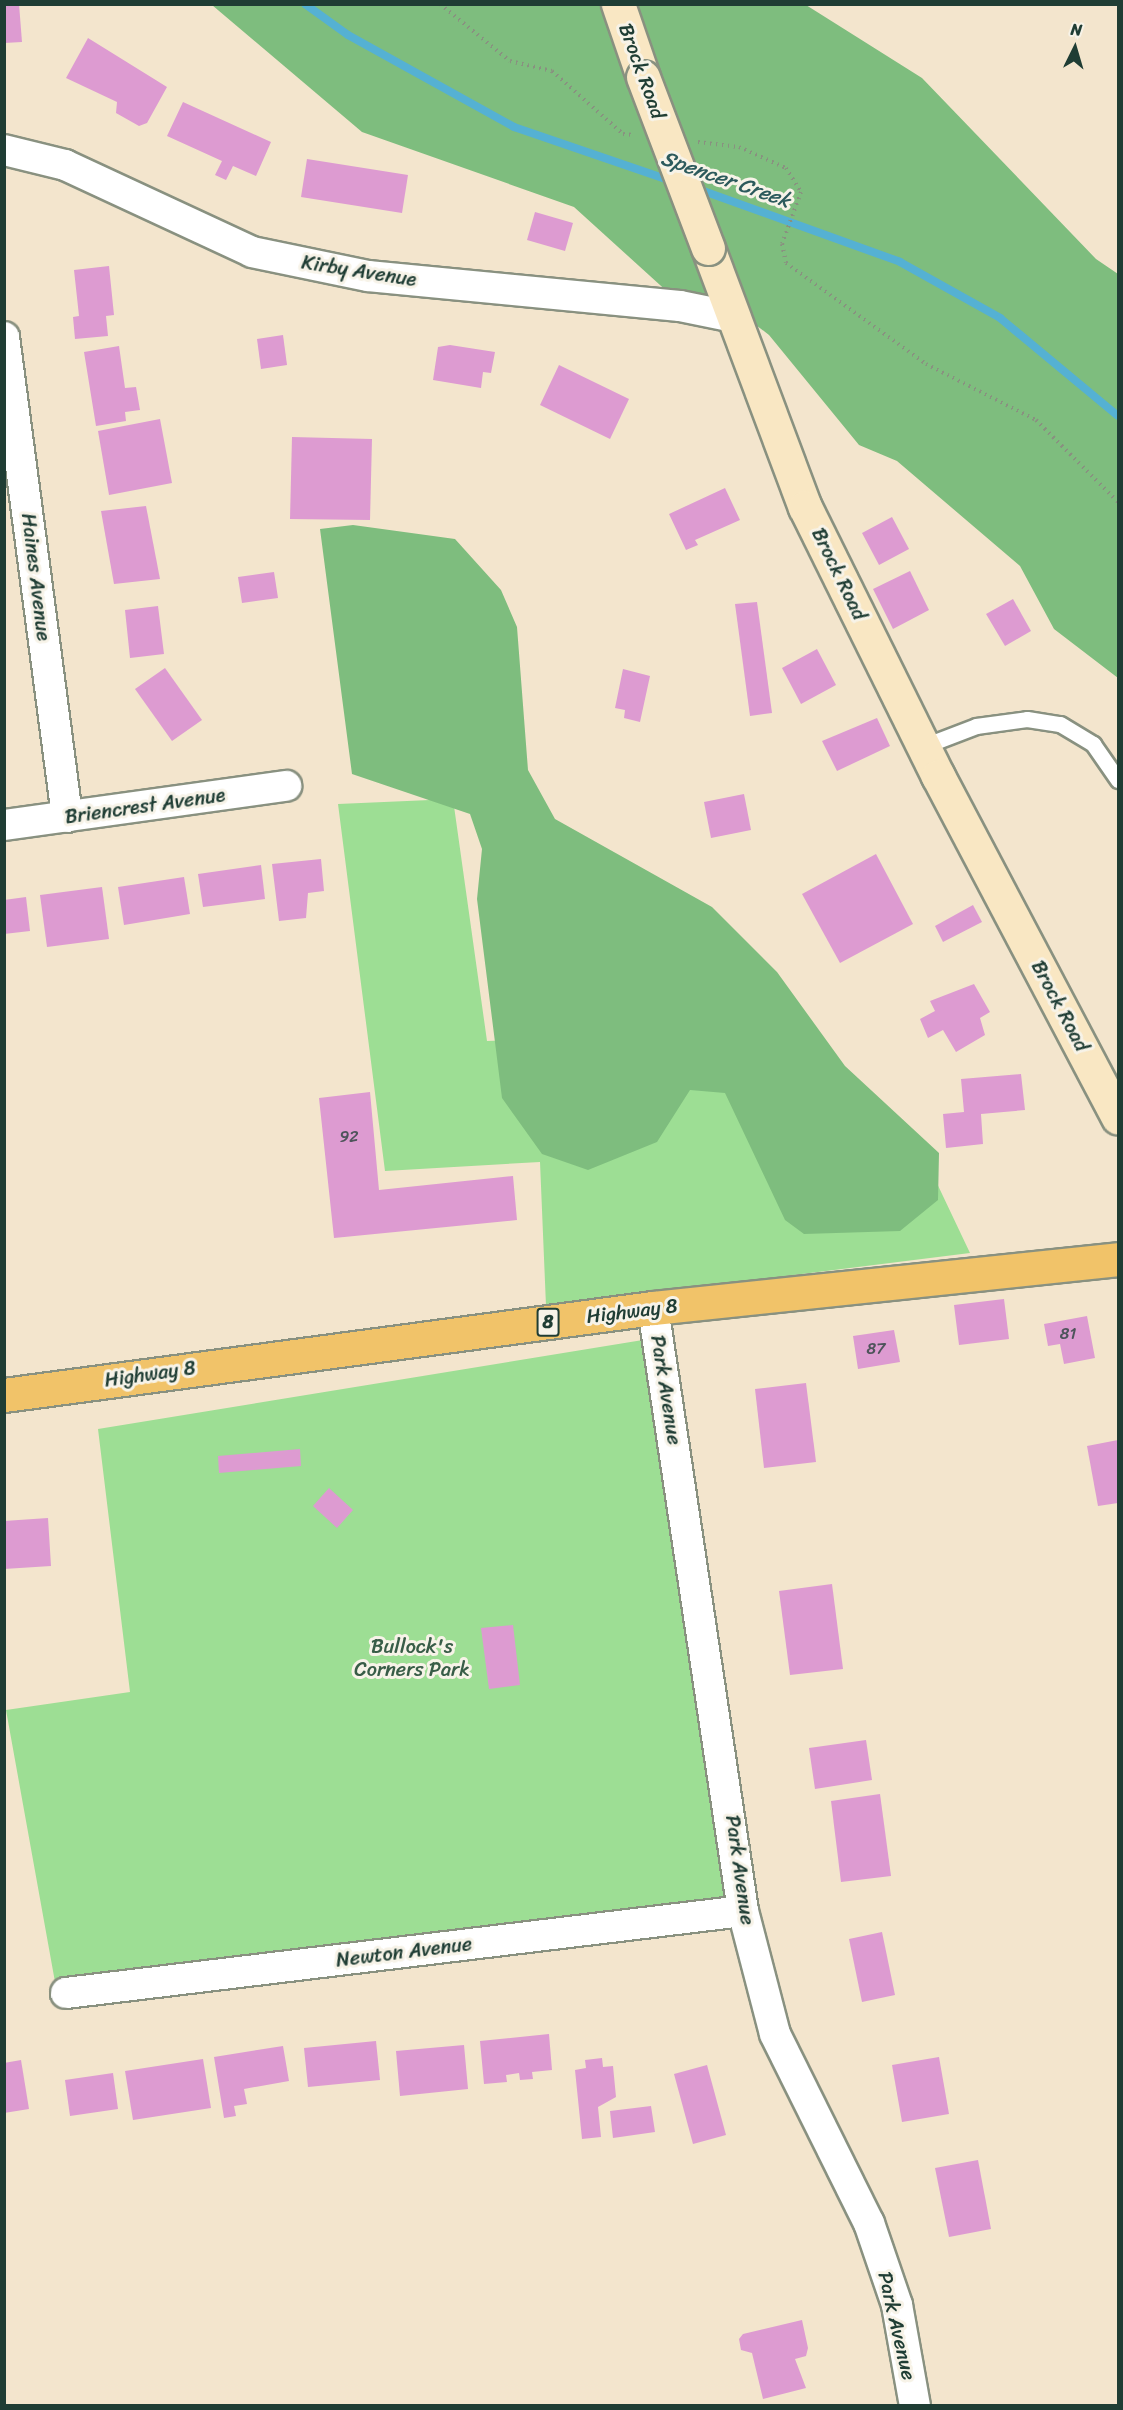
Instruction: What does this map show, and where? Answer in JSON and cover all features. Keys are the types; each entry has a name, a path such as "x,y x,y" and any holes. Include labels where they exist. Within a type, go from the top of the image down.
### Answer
{"main road":[{"name":"Brock Road","path":"618,4 643,77 806,507 924,746 1119,1116"},
{"name":"Highway 8","path":"4,1395 653,1308 1119,1259"}],"street":[{"name":"Kirby Avenue","path":"7,156 65,165 252,252 368,276 680,306 734,317"},
{"name":"Haines Avenue","path":"4,337 67,817"},
{"name":"Briencrest Avenue","path":"4,825 286,786"},
{"name":"Park Avenue","path":"653,1308 743,1911 775,2034 869,2223 897,2305 915,2406"},
{"name":"Newton Avenue","path":"66,1993 743,1911"}],"lane":[{"path":"924,746 976,726 1027,719 1060,724 1093,744 1119,780"}],"path":[{"path":"440,4 510,61 552,71 623,134 646,136"},
{"path":"693,142 739,147 786,168 801,192 782,244 786,263 926,364 1036,420 1119,502"}],"green space":[{"path":"212,5 806,5 922,78 1096,259 1118,274 1118,678 1054,629 1020,566 897,461 859,445 769,335 725,301 671,295 574,207 362,132"},
{"path":"353,525 455,539 501,590 517,627 528,770 555,819 712,907 777,972 845,1066 939,1153 938,1200 900,1231 804,1234 785,1220 725,1093 690,1090 657,1142 588,1170 542,1154 502,1098 477,899 482,849 470,814 352,774 320,529"},
{"path":"453,799 487,1041 808,1030 924,1156 970,1253 546,1306 540,1162 385,1171 338,804"},
{"name":"Bullock's Corners Park","path":"649,1339 730,1900 55,1982 6,1710 130,1692 98,1429"}],"building":[{"path":"4,4 19,4 22,42 4,43"},
{"path":"88,38 167,87 147,123 139,126 116,113 117,102 66,78"},
{"path":"183,102 271,142 256,176 233,166 226,180 215,175 222,161 167,136"},
{"path":"307,159 408,175 402,213 301,197"},
{"path":"535,212 573,223 565,251 527,240"},
{"path":"109,266 114,315 106,316 108,336 75,339 73,317 79,316 74,270"},
{"path":"283,335 287,365 261,369 257,339"},
{"path":"450,345 495,352 491,373 483,372 481,388 433,380 438,347"},
{"path":"119,346 125,388 136,387 140,410 125,412 126,421 96,426 84,352"},
{"path":"559,365 629,399 610,439 540,405"},
{"path":"160,419 172,483 109,495 98,431"},
{"path":"292,437 372,439 370,520 290,519"},
{"path":"725,488 740,520 695,540 698,545 686,550 669,514"},
{"path":"146,506 160,579 114,584 101,511"},
{"path":"892,517 909,549 879,565 862,533"},
{"path":"910,571 929,610 893,629 873,589"},
{"path":"274,572 278,598 242,603 238,577"},
{"path":"1013,599 1031,631 1005,646 986,614"},
{"path":"757,602 772,713 750,716 735,604"},
{"path":"158,606 164,654 130,658 125,610"},
{"path":"817,649 836,685 801,704 782,668"},
{"path":"165,668 202,720 172,741 135,689"},
{"path":"623,669 650,676 640,722 624,718 625,710 615,708"},
{"path":"877,718 890,746 837,771 822,741"},
{"path":"744,794 751,830 711,838 704,802"},
{"path":"876,854 913,924 840,963 802,894"},
{"path":"321,859 324,891 308,893 306,918 279,921 272,864"},
{"path":"261,865 265,899 203,907 198,874"},
{"path":"184,877 190,914 124,925 118,887"},
{"path":"102,887 109,939 47,947 40,895"},
{"path":"26,897 30,931 4,934 4,900"},
{"path":"973,905 982,922 943,942 935,926"},
{"path":"974,984 990,1012 980,1018 985,1035 956,1052 943,1030 928,1038 920,1019 935,1011 930,1001"},
{"path":"1021,1074 1025,1110 981,1114 983,1144 946,1148 943,1114 964,1112 961,1079"},
{"path":"370,1092 379,1190 513,1176 517,1220 334,1238 319,1098"},
{"path":"1004,1299 1009,1339 959,1345 954,1305"},
{"path":"1087,1316 1095,1358 1064,1364 1060,1344 1048,1346 1044,1324"},
{"path":"894,1330 900,1362 858,1369 853,1336"},
{"path":"806,1383 816,1462 764,1468 755,1389"},
{"path":"1118,1440 1118,1503 1098,1506 1087,1446"},
{"path":"300,1449 301,1466 219,1473 218,1456"},
{"path":"329,1488 353,1510 337,1528 313,1506"},
{"path":"48,1518 51,1566 4,1569 4,1521"},
{"path":"832,1584 843,1669 790,1675 779,1591"},
{"path":"513,1625 520,1685 489,1689 481,1628"},
{"path":"866,1740 872,1780 815,1789 809,1748"},
{"path":"880,1794 891,1876 841,1882 831,1801"},
{"path":"882,1932 895,1995 862,2002 849,1939"},
{"path":"549,2034 552,2070 532,2072 533,2079 520,2080 519,2073 506,2075 507,2082 484,2084 480,2041"},
{"path":"376,2041 380,2080 308,2087 304,2048"},
{"path":"464,2045 468,2089 400,2096 396,2051"},
{"path":"283,2046 289,2081 244,2089 247,2104 234,2106 236,2116 224,2118 214,2057"},
{"path":"939,2057 949,2114 902,2122 892,2065"},
{"path":"602,2058 603,2067 613,2066 616,2097 598,2107 601,2137 582,2139 575,2070 586,2068 585,2060"},
{"path":"203,2059 211,2108 133,2120 125,2071"},
{"path":"21,2060 29,2109 4,2113 4,2063"},
{"path":"707,2065 726,2135 693,2144 674,2074"},
{"path":"113,2073 118,2109 70,2116 65,2080"},
{"path":"651,2106 655,2132 613,2138 610,2111"},
{"path":"978,2160 991,2229 949,2237 935,2168"},
{"path":"802,2320 808,2348 806,2356 795,2359 806,2388 763,2399 752,2353 741,2350 739,2339 743,2334"}],"waterway":[{"name":"Spencer Creek","path":"305,4 348,35 514,127 672,181"},
{"name":"Spencer Creek","path":"695,188 900,262 1000,318 1118,416"}]}
